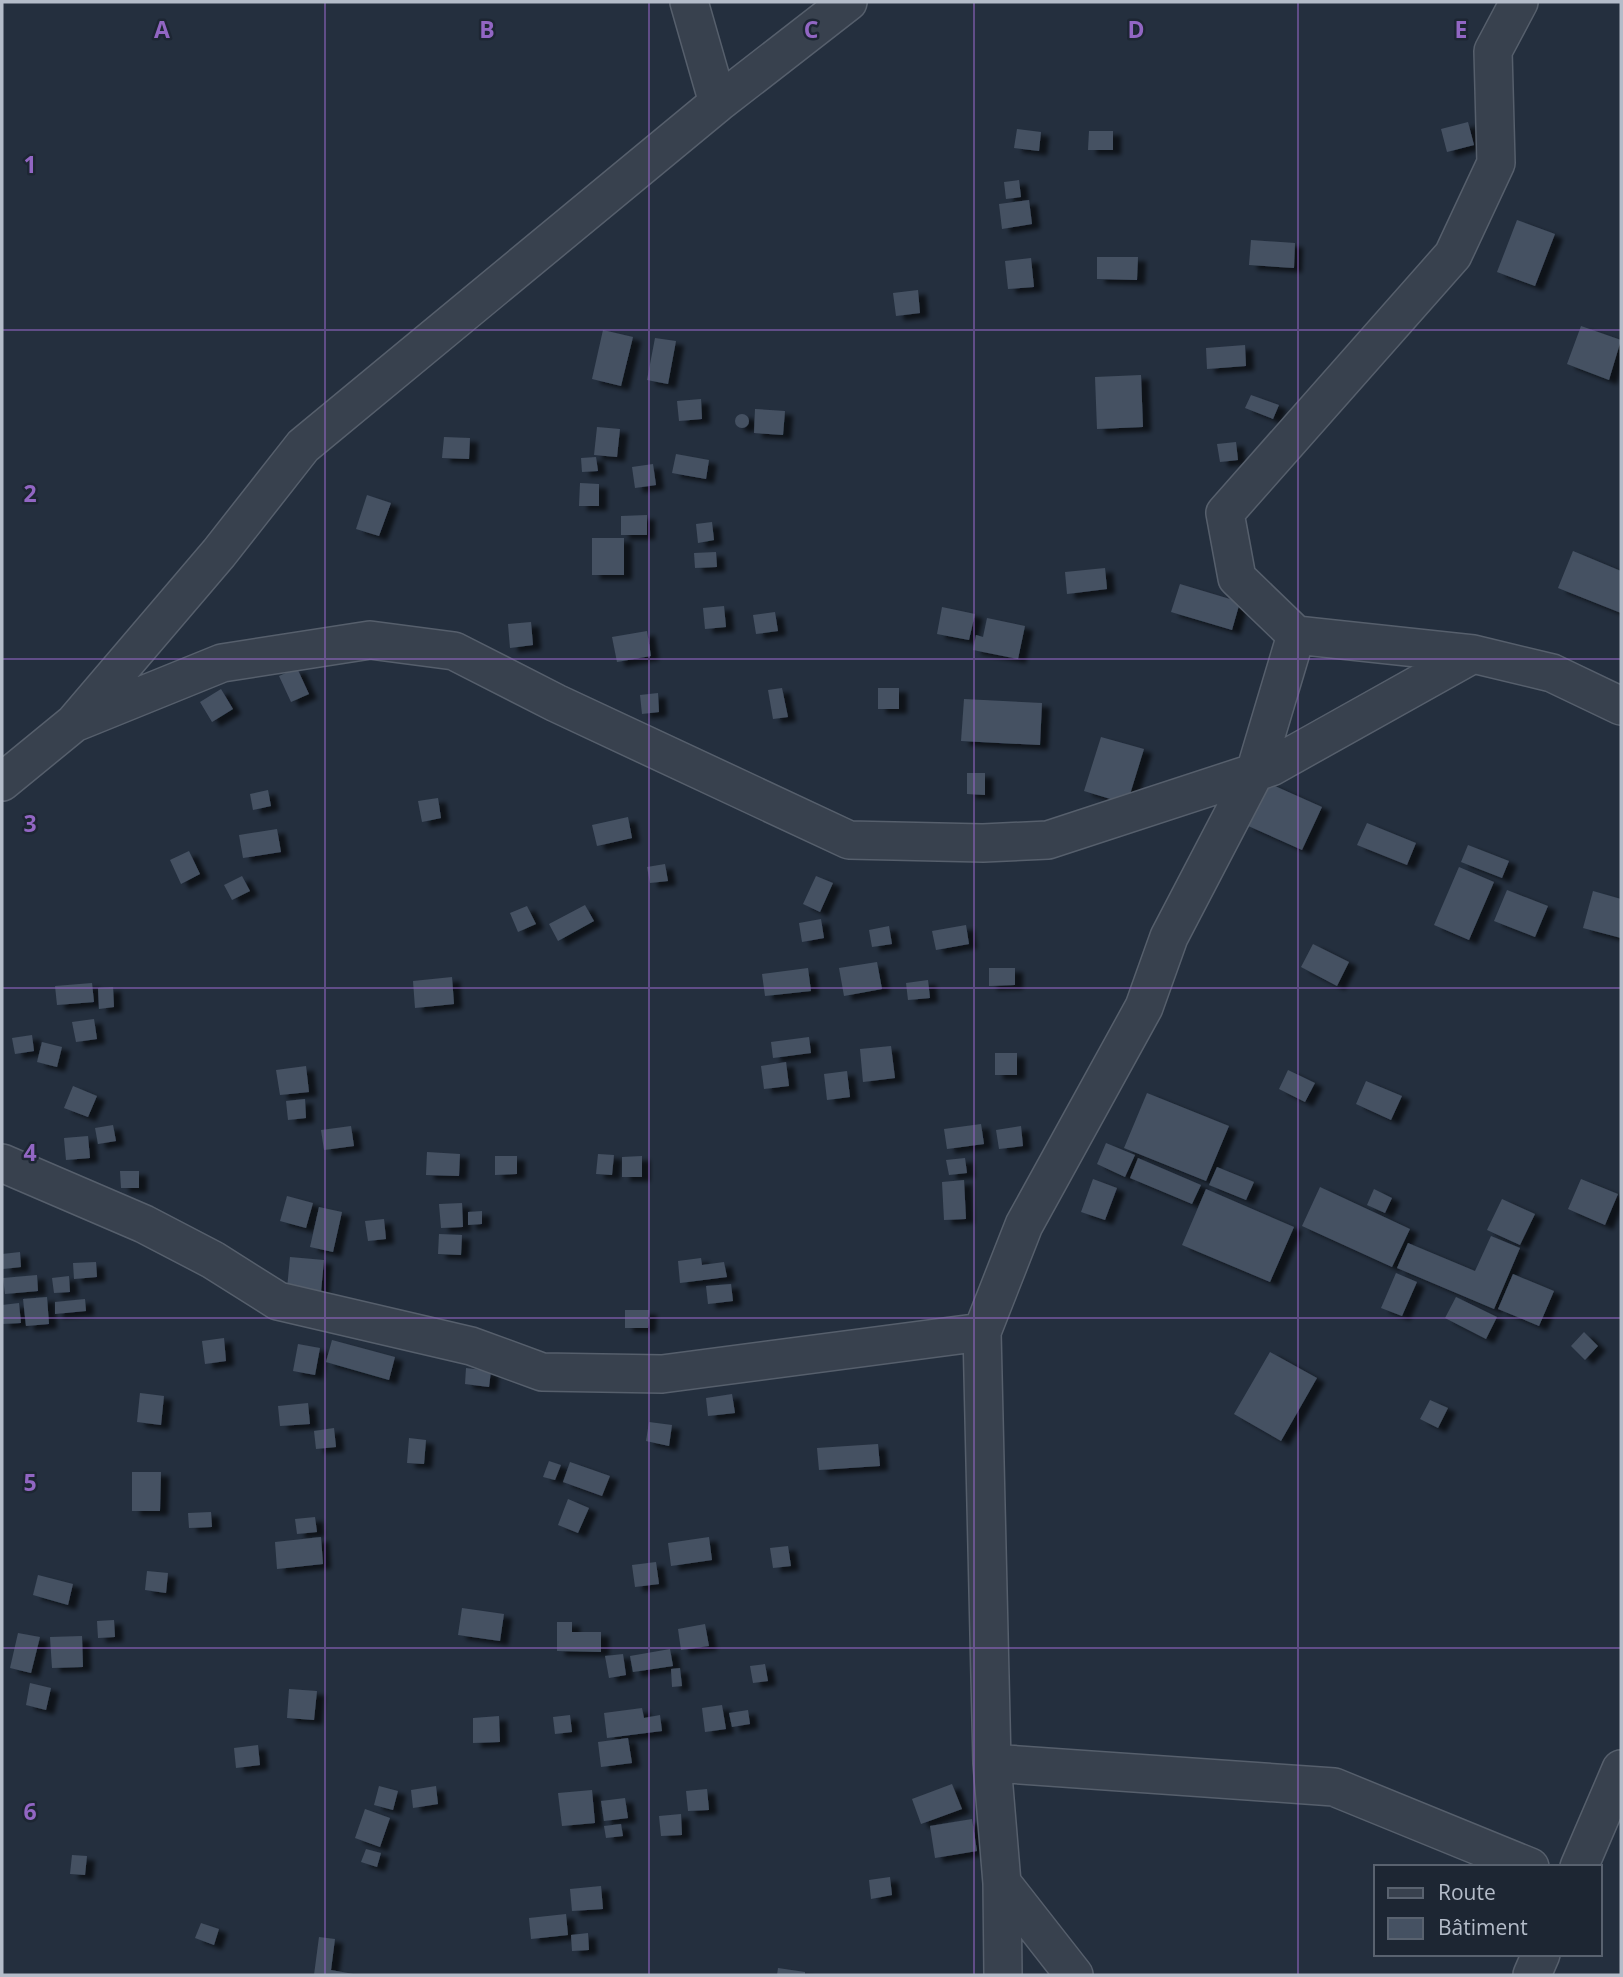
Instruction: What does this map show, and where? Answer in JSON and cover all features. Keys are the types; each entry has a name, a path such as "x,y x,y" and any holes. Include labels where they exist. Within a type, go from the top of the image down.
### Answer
{"street":[{"path":"689,2 718,103"},
{"path":"2,782 74,723 219,552 303,446 718,103 848,2"},
{"path":"1519,2 1493,51 1496,163 1453,255 1225,513 1237,578 1296,635 1473,654 1552,673 1621,706"},
{"path":"1003,1975 1002,1883 992,1763 982,1332 1024,1226 1144,1007 1169,937 1255,772 1296,635"},
{"path":"74,723 222,663 370,640 454,651 556,703 849,840 983,843 1048,840 1271,766 1473,654"},
{"path":"2,1163 144,1224 213,1260 278,1301 471,1346 542,1372 662,1374 982,1332"},
{"path":"992,1763 1334,1787 1525,1865"},
{"path":"1580,1865 1621,1769"},
{"path":"1002,1883 1074,1975"},
{"path":"1532,1975 1540,1956"}],"building":[{"path":"1468,122 1474,145 1447,152 1441,129"},
{"path":"1017,129 1041,132 1039,151 1014,148"},
{"path":"1089,131 1113,131 1113,150 1088,150"},
{"path":"1019,180 1021,197 1006,199 1004,182"},
{"path":"1029,200 1032,224 1002,229 999,204"},
{"path":"1517,220 1555,234 1535,286 1497,272"},
{"path":"1251,240 1295,243 1294,268 1249,265"},
{"path":"1097,257 1138,257 1137,280 1097,279"},
{"path":"1031,258 1034,287 1008,289 1005,261"},
{"path":"918,290 920,313 896,316 893,293"},
{"path":"1581,326 1621,340 1609,380 1567,364"},
{"path":"603,330 633,337 621,386 592,379"},
{"path":"655,338 676,341 668,384 647,380"},
{"path":"1245,345 1246,366 1207,369 1206,348"},
{"path":"1141,375 1143,427 1097,429 1095,377"},
{"path":"1251,395 1279,405 1273,419 1245,408"},
{"path":"701,399 702,419 679,421 677,401"},
{"path":"755,409 785,411 783,435 754,433"},
{"path":"742,414 747,416 747,426 742,428 737,426 735,421 737,416"},
{"path":"597,427 620,429 617,457 594,455"},
{"path":"444,437 470,438 469,459 442,458"},
{"path":"1236,442 1238,460 1220,462 1217,444"},
{"path":"676,454 709,460 706,479 672,473"},
{"path":"596,457 598,471 582,472 581,458"},
{"path":"653,464 656,485 635,488 632,467"},
{"path":"580,483 599,484 599,506 579,506"},
{"path":"367,495 391,503 379,536 356,529"},
{"path":"647,515 647,535 621,535 621,516"},
{"path":"712,522 714,540 698,543 696,524"},
{"path":"592,538 624,538 624,575 592,575"},
{"path":"1573,551 1621,571 1621,613 1558,588"},
{"path":"716,552 717,567 695,568 694,553"},
{"path":"1105,568 1107,589 1067,594 1065,572"},
{"path":"1180,584 1240,602 1232,630 1171,612"},
{"path":"724,606 726,627 705,629 703,608"},
{"path":"942,607 975,614 969,640 937,634"},
{"path":"775,612 778,631 756,634 753,615"},
{"path":"987,618 1025,626 1018,659 973,650 976,635 983,637"},
{"path":"531,622 533,645 510,648 508,624"},
{"path":"647,631 651,656 617,662 612,637"},
{"path":"297,668 309,694 291,702 279,676"},
{"path":"782,688 788,717 773,719 768,690"},
{"path":"878,688 899,688 899,709 878,709"},
{"path":"221,689 233,709 212,722 200,702"},
{"path":"658,693 659,712 642,714 640,695"},
{"path":"964,699 1042,703 1040,745 961,741"},
{"path":"1101,737 1144,749 1127,804 1084,791"},
{"path":"967,773 985,773 985,795 967,794"},
{"path":"1266,782 1322,807 1302,850 1246,825"},
{"path":"268,790 271,806 253,810 250,794"},
{"path":"438,798 441,818 422,822 418,801"},
{"path":"628,817 632,838 597,846 592,825"},
{"path":"1367,823 1416,843 1407,865 1357,845"},
{"path":"277,829 281,852 243,858 239,835"},
{"path":"1468,845 1509,861 1502,878 1461,862"},
{"path":"189,851 200,874 181,884 170,860"},
{"path":"665,864 668,881 650,883 647,867"},
{"path":"1459,867 1494,882 1469,940 1434,925"},
{"path":"242,876 250,891 232,900 224,885"},
{"path":"816,876 833,883 820,912 803,904"},
{"path":"1507,890 1548,906 1535,937 1494,921"},
{"path":"1593,891 1621,899 1621,938 1583,928"},
{"path":"585,905 594,921 558,941 549,924"},
{"path":"527,906 536,924 518,932 510,913"},
{"path":"821,919 824,938 802,942 799,923"},
{"path":"966,925 969,944 936,950 932,931"},
{"path":"889,926 892,944 872,947 869,930"},
{"path":"1313,944 1349,962 1337,986 1301,967"},
{"path":"877,962 882,989 844,996 839,968"},
{"path":"808,968 811,991 765,996 762,974"},
{"path":"989,968 1015,968 1015,985 989,986"},
{"path":"452,977 454,1004 415,1008 413,981"},
{"path":"928,980 930,998 908,1000 906,983"},
{"path":"92,983 94,1002 57,1005 55,986"},
{"path":"113,987 114,1007 99,1009 98,988"},
{"path":"94,1019 97,1039 76,1042 72,1022"},
{"path":"32,1035 34,1051 15,1054 12,1038"},
{"path":"809,1037 811,1053 773,1058 771,1042"},
{"path":"42,1042 62,1047 57,1067 37,1062"},
{"path":"891,1046 895,1078 863,1082 860,1049"},
{"path":"995,1053 1017,1053 1017,1075 995,1075"},
{"path":"786,1062 789,1086 764,1089 761,1066"},
{"path":"306,1066 309,1092 280,1095 276,1070"},
{"path":"1288,1070 1315,1083 1305,1102 1279,1089"},
{"path":"847,1071 850,1097 827,1100 824,1074"},
{"path":"1366,1081 1402,1096 1391,1120 1356,1104"},
{"path":"73,1086 97,1096 88,1117 64,1108"},
{"path":"1147,1093 1229,1126 1206,1181 1124,1148"},
{"path":"305,1099 306,1118 288,1120 286,1101"},
{"path":"981,1124 984,1144 947,1149 944,1129"},
{"path":"113,1125 116,1141 98,1144 95,1128"},
{"path":"351,1126 354,1146 324,1150 321,1130"},
{"path":"1021,1126 1023,1146 999,1149 996,1130"},
{"path":"88,1136 90,1158 66,1160 64,1138"},
{"path":"1106,1143 1135,1155 1125,1177 1097,1164"},
{"path":"427,1152 460,1154 459,1176 426,1175"},
{"path":"598,1154 614,1155 612,1175 596,1174"},
{"path":"495,1156 517,1156 517,1174 495,1175"},
{"path":"642,1156 642,1177 622,1177 622,1157"},
{"path":"965,1158 967,1173 949,1175 946,1160"},
{"path":"1138,1158 1201,1185 1192,1204 1130,1178"},
{"path":"1217,1167 1254,1182 1246,1200 1209,1185"},
{"path":"120,1171 139,1171 139,1188 121,1188"},
{"path":"1093,1179 1117,1188 1105,1220 1081,1212"},
{"path":"1581,1179 1618,1194 1605,1225 1568,1209"},
{"path":"964,1180 966,1219 944,1220 942,1182"},
{"path":"1320,1187 1410,1229 1392,1267 1302,1226"},
{"path":"1206,1189 1294,1227 1270,1282 1182,1245"},
{"path":"1374,1189 1392,1198 1385,1213 1367,1205"},
{"path":"287,1196 313,1203 306,1228 280,1221"},
{"path":"1502,1199 1535,1214 1520,1245 1487,1230"},
{"path":"462,1203 463,1227 441,1228 439,1204"},
{"path":"319,1207 342,1212 333,1252 310,1247"},
{"path":"482,1211 482,1224 468,1225 468,1212"},
{"path":"384,1219 386,1239 368,1241 365,1221"},
{"path":"439,1234 462,1235 461,1255 438,1254"},
{"path":"1491,1236 1520,1248 1494,1309 1397,1268 1408,1243 1475,1271"},
{"path":"20,1252 21,1267 3,1269 2,1254"},
{"path":"290,1257 324,1260 321,1292 287,1289"},
{"path":"701,1258 702,1265 724,1262 727,1277 680,1283 678,1261"},
{"path":"96,1262 97,1277 74,1279 73,1263"},
{"path":"1396,1273 1417,1282 1402,1316 1381,1308"},
{"path":"1513,1274 1554,1291 1539,1326 1498,1309"},
{"path":"37,1275 38,1291 5,1294 3,1278"},
{"path":"69,1276 70,1292 54,1293 52,1278"},
{"path":"731,1284 733,1301 708,1304 706,1286"},
{"path":"47,1297 49,1324 26,1326 23,1299"},
{"path":"1456,1297 1497,1317 1486,1339 1445,1318"},
{"path":"85,1299 86,1311 55,1314 55,1302"},
{"path":"19,1303 21,1323 2,1324 2,1305"},
{"path":"625,1310 649,1310 648,1328 625,1328"},
{"path":"1584,1332 1598,1346 1585,1360 1571,1346"},
{"path":"224,1338 226,1361 205,1364 202,1341"},
{"path":"332,1340 395,1357 389,1380 326,1362"},
{"path":"298,1344 320,1348 315,1375 293,1371"},
{"path":"1270,1352 1317,1378 1281,1441 1234,1414"},
{"path":"466,1368 491,1371 489,1387 465,1384"},
{"path":"140,1393 164,1396 161,1425 137,1422"},
{"path":"732,1394 735,1413 708,1416 706,1398"},
{"path":"1430,1400 1448,1408 1438,1428 1420,1419"},
{"path":"308,1403 310,1424 280,1426 278,1406"},
{"path":"649,1422 672,1425 669,1446 646,1441"},
{"path":"334,1428 336,1447 316,1449 314,1431"},
{"path":"409,1438 426,1440 424,1464 407,1463"},
{"path":"878,1444 880,1466 819,1470 817,1448"},
{"path":"549,1461 561,1465 555,1480 543,1477"},
{"path":"570,1462 610,1476 602,1496 563,1482"},
{"path":"132,1472 161,1472 160,1511 132,1511"},
{"path":"568,1499 589,1508 578,1533 558,1525"},
{"path":"211,1512 212,1527 189,1528 188,1513"},
{"path":"315,1517 317,1532 297,1534 295,1519"},
{"path":"321,1537 323,1564 277,1569 275,1542"},
{"path":"709,1537 712,1560 671,1566 668,1543"},
{"path":"788,1546 791,1566 773,1568 770,1548"},
{"path":"656,1562 659,1584 635,1587 632,1565"},
{"path":"147,1571 168,1573 166,1593 145,1590"},
{"path":"38,1575 73,1584 68,1605 33,1595"},
{"path":"462,1608 504,1614 500,1641 458,1635"},
{"path":"114,1620 115,1637 98,1638 97,1621"},
{"path":"557,1622 572,1622 572,1632 601,1632 601,1652 557,1651"},
{"path":"705,1624 709,1646 681,1650 678,1629"},
{"path":"18,1633 40,1637 31,1673 10,1668"},
{"path":"82,1636 83,1667 52,1668 50,1637"},
{"path":"670,1649 673,1666 633,1672 630,1656"},
{"path":"623,1654 626,1675 609,1678 605,1656"},
{"path":"765,1664 768,1681 753,1683 750,1666"},
{"path":"680,1668 682,1686 672,1687 671,1669"},
{"path":"30,1683 51,1688 46,1710 26,1705"},
{"path":"289,1689 317,1691 314,1720 287,1718"},
{"path":"722,1705 726,1729 705,1732 702,1708"},
{"path":"642,1708 644,1718 660,1715 662,1731 607,1738 604,1713"},
{"path":"748,1710 750,1724 732,1727 729,1713"},
{"path":"570,1715 572,1732 555,1734 553,1717"},
{"path":"499,1716 500,1742 473,1743 473,1718"},
{"path":"628,1738 632,1763 601,1767 598,1742"},
{"path":"258,1745 260,1765 236,1768 234,1748"},
{"path":"952,1784 962,1809 921,1824 912,1799"},
{"path":"379,1786 398,1791 393,1810 374,1805"},
{"path":"436,1786 438,1804 413,1808 411,1790"},
{"path":"707,1789 709,1810 688,1811 686,1791"},
{"path":"592,1790 595,1823 562,1826 558,1793"},
{"path":"625,1798 628,1818 604,1821 601,1801"},
{"path":"365,1809 390,1818 380,1847 355,1838"},
{"path":"681,1814 682,1835 661,1836 659,1816"},
{"path":"972,1819 977,1851 935,1858 930,1826"},
{"path":"621,1824 623,1836 606,1838 604,1826"},
{"path":"366,1849 381,1853 377,1867 361,1862"},
{"path":"72,1855 87,1856 85,1875 70,1874"},
{"path":"890,1877 892,1895 871,1899 869,1880"},
{"path":"601,1886 603,1909 572,1911 570,1889"},
{"path":"566,1914 568,1935 531,1939 529,1918"},
{"path":"201,1923 219,1929 214,1945 195,1938"},
{"path":"588,1933 589,1950 572,1951 571,1935"},
{"path":"319,1937 335,1939 331,1970 359,1975 314,1975"},
{"path":"778,1968 805,1972 805,1975 777,1975"}]}
